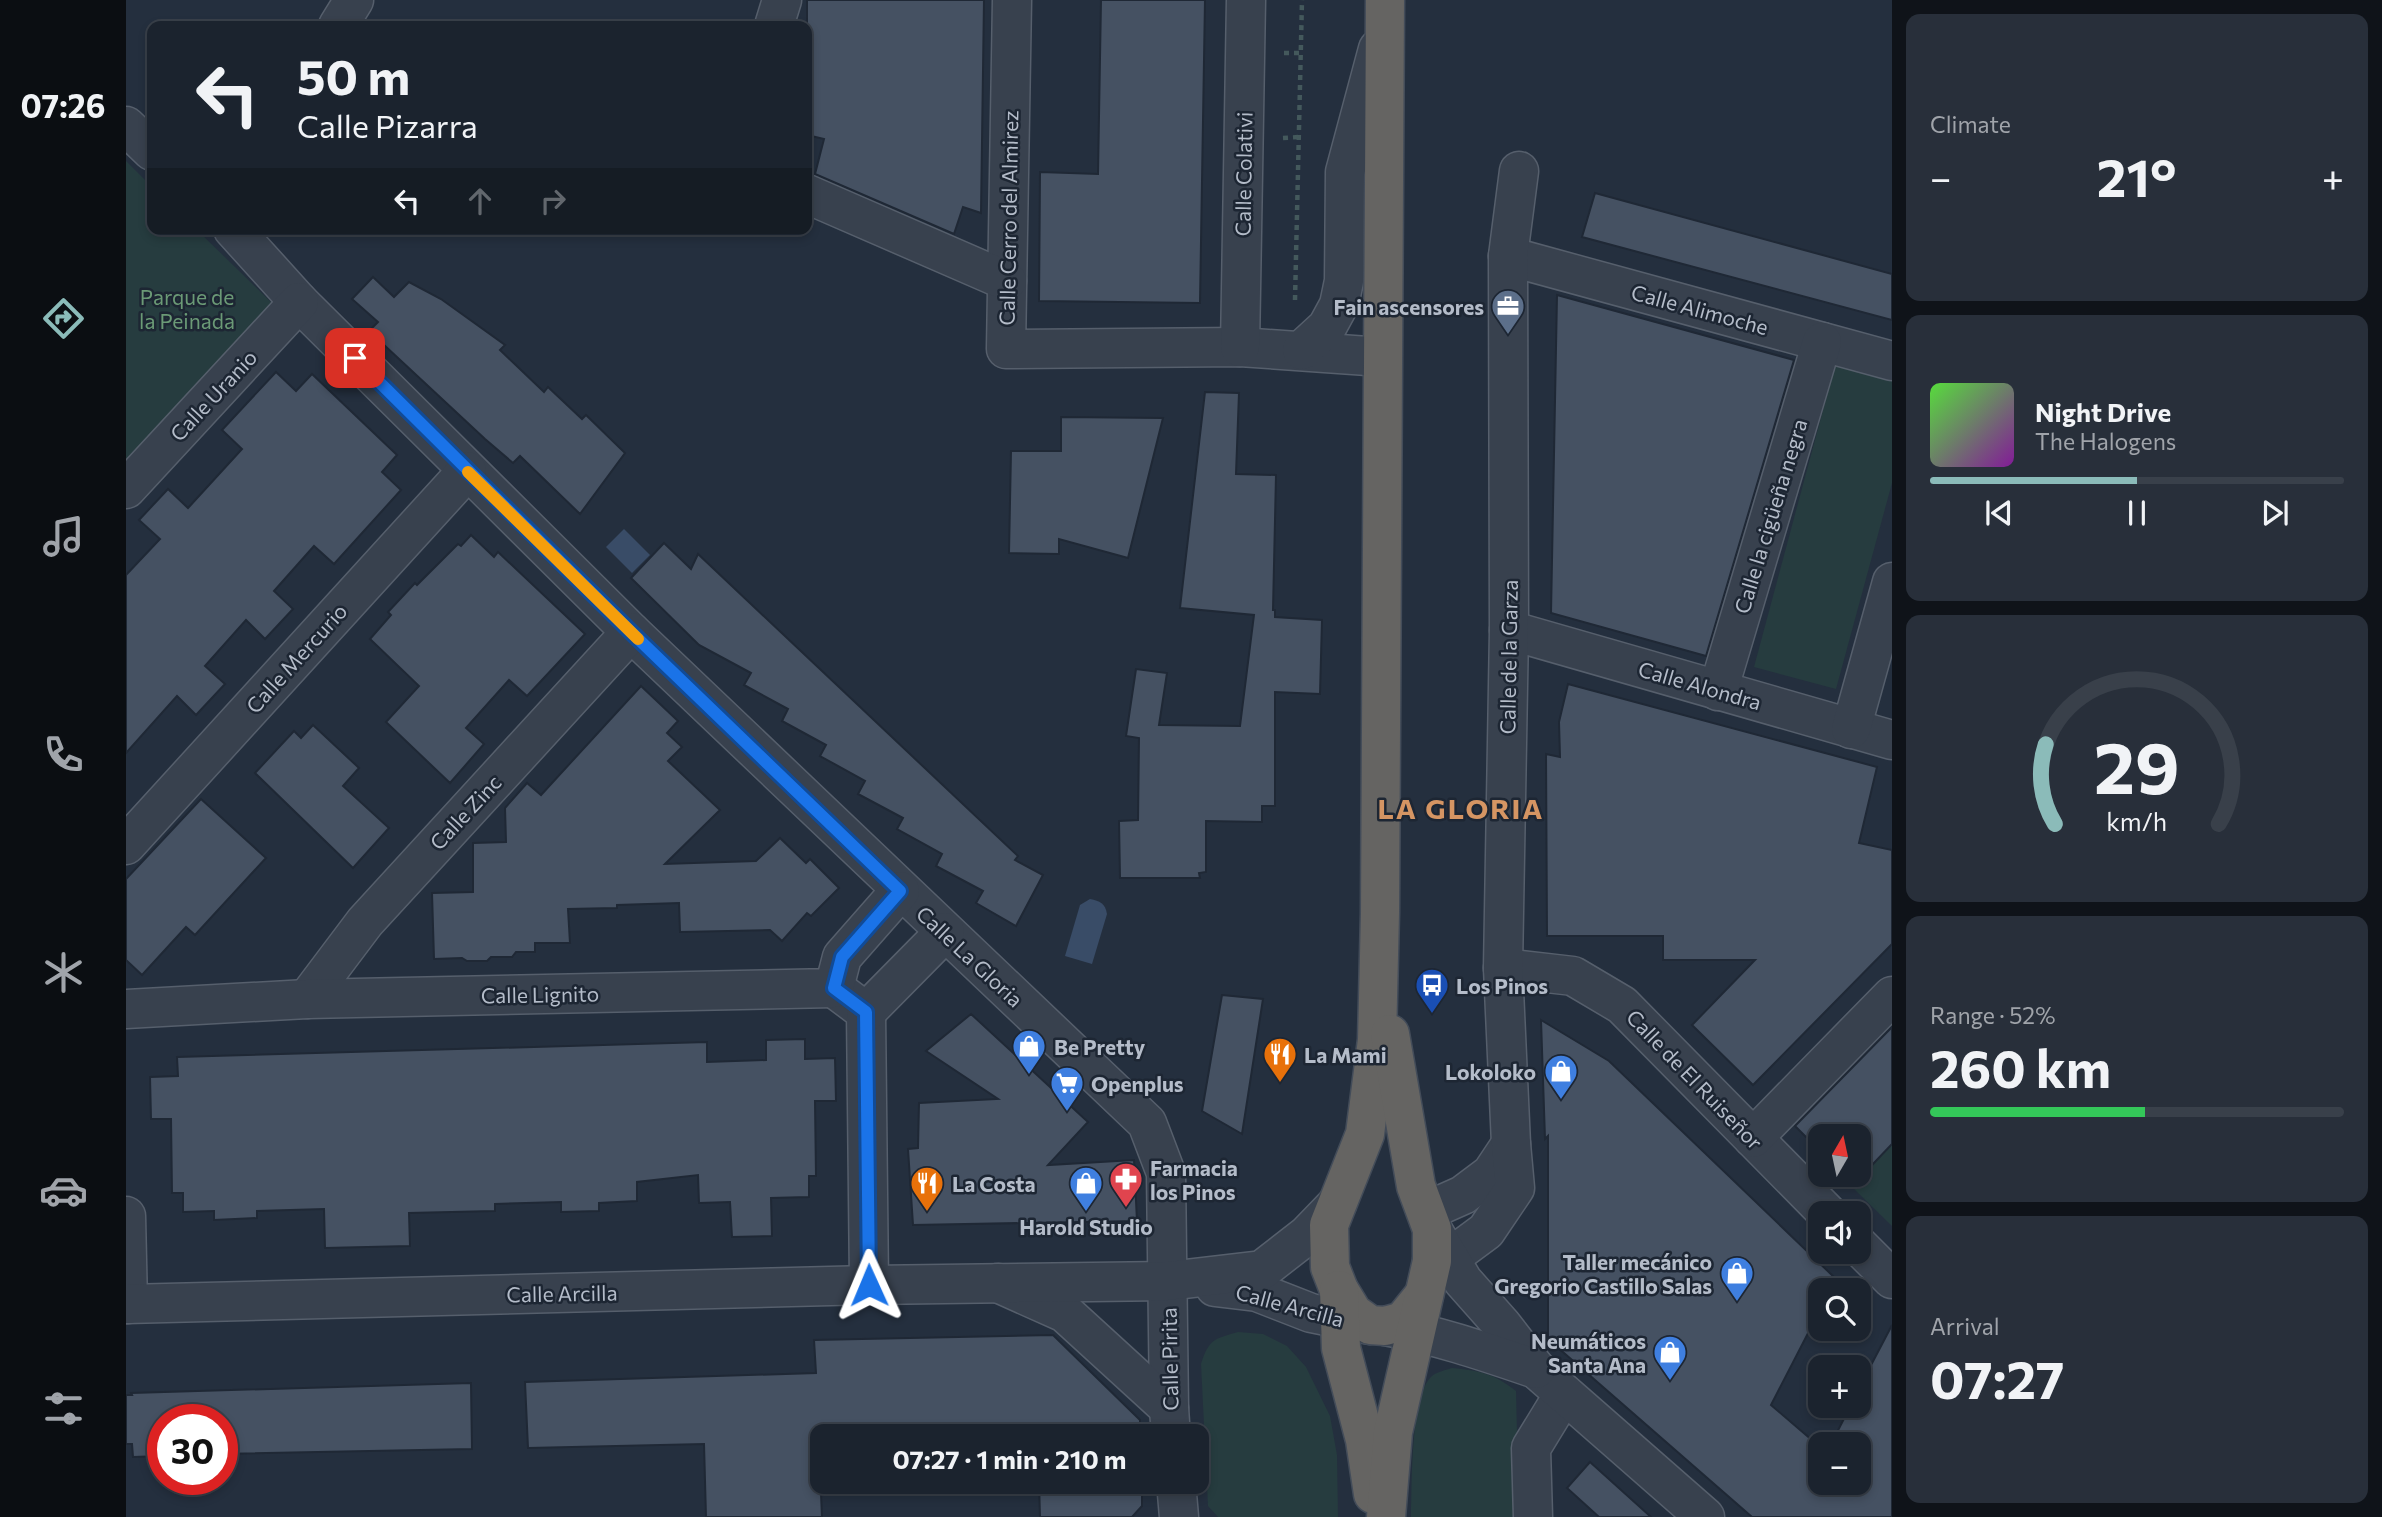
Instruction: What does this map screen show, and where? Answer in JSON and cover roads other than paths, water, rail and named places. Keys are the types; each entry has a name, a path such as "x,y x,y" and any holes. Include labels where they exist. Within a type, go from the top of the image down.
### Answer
{"highway":[{"path":"1385,13 1380,913 1375,1057 1365,1134 1329,1225 1330,1267 1403,1275"},
{"path":"1377,1517 1365,1440 1341,1348 1403,1275 1380,913"},
{"path":"1341,1195 1360,1172 1379,1165 1405,1175 1403,1275 1386,1517"}],"street":[{"path":"341,21 354,0"},
{"path":"776,21 782,0"},
{"name":"Calle Cerro del Almirez","path":"1012,0 1006,349 1240,347 1382,356"},
{"name":"Calle Colativi","path":"1240,347 1246,0"},
{"path":"1303,351 1327,327 1339,305 1344,281 1345,172 1385,13"},
{"path":"126,125 147,146"},
{"name":"Calle de la Garza","path":"1403,1275 1463,1248 1486,1231 1515,1188 1503,968 1509,629 1508,256 1519,171"},
{"path":"812,196 1007,281"},
{"name":"Calle La Gloria","path":"238,235 299,302 631,632 900,891 1147,1123 1166,1173 1168,1281"},
{"name":"Calle Alimoche","path":"1508,256 1892,361"},
{"name":"Calle Uranio","path":"126,489 299,302"},
{"name":"Calle la cigüeña negra","path":"1718,691 1822,342"},
{"name":"Calle Mercurio","path":"126,845 467,471"},
{"path":"1851,730 1892,582"},
{"name":"Calle Alondra","path":"1509,629 1892,740"},
{"name":"Calle Zinc","path":"307,999 365,922 631,632"},
{"path":"866,1012 834,988 842,957 900,891"},
{"path":"869,1285 866,1012 945,932"},
{"name":"Calle de El Ruiseñor","path":"1503,968 1573,976 1622,1005 1815,1201"},
{"name":"Calle Lignito","path":"126,1009 307,999 834,988"},
{"path":"1753,1138 1892,996"},
{"path":"1403,1275 1463,1195 1491,1174 1511,1144"},
{"name":"Calle Arcilla","path":"127,1304 869,1285 1168,1281 1262,1270 1307,1235 1341,1195"},
{"path":"126,1216 127,1304"},
{"path":"1871,1258 1892,1279"},
{"path":"1403,1275 1463,1281 1550,1382 1705,1517"},
{"name":"Calle Arcilla","path":"1168,1281 1257,1292 1311,1313 1403,1275 1469,1346 1550,1382"},
{"name":"Calle Pirita","path":"1168,1281 1170,1422"},
{"name":"Calle Arcilla","path":"998,1283 1066,1313 1170,1422"},
{"path":"1533,1517 1531,1448 1550,1382"},
{"path":"1177,1494 1179,1517"}],"water":[{"path":"624,529 650,555 632,573 606,547"},
{"path":"1090,899 1102,903 1107,914 1092,964 1065,956 1080,905"}],"place":[{"name":"Fain ascensores","path":"1508,336"},
{"name":"Los Pinos","path":"1432,1015"},
{"name":"Be Pretty","path":"1029,1076"},
{"name":"La Mami","path":"1280,1084"},
{"name":"Lokoloko","path":"1561,1101"},
{"name":"Openplus","path":"1067,1113"},
{"name":"Farmacia los Pinos","path":"1126,1209"},
{"name":"La Costa","path":"927,1213"},
{"name":"Harold Studio","path":"1086,1213"},
{"name":"Taller mecánico Gregorio Castillo Salas","path":"1737,1303"},
{"name":"Neumáticos Santa Ana","path":"1670,1382"}],"district":[{"name":"LA GLORIA","path":"1461,808"}],"park label":[{"name":"Parque de la Peinada","path":"187,308"}]}
